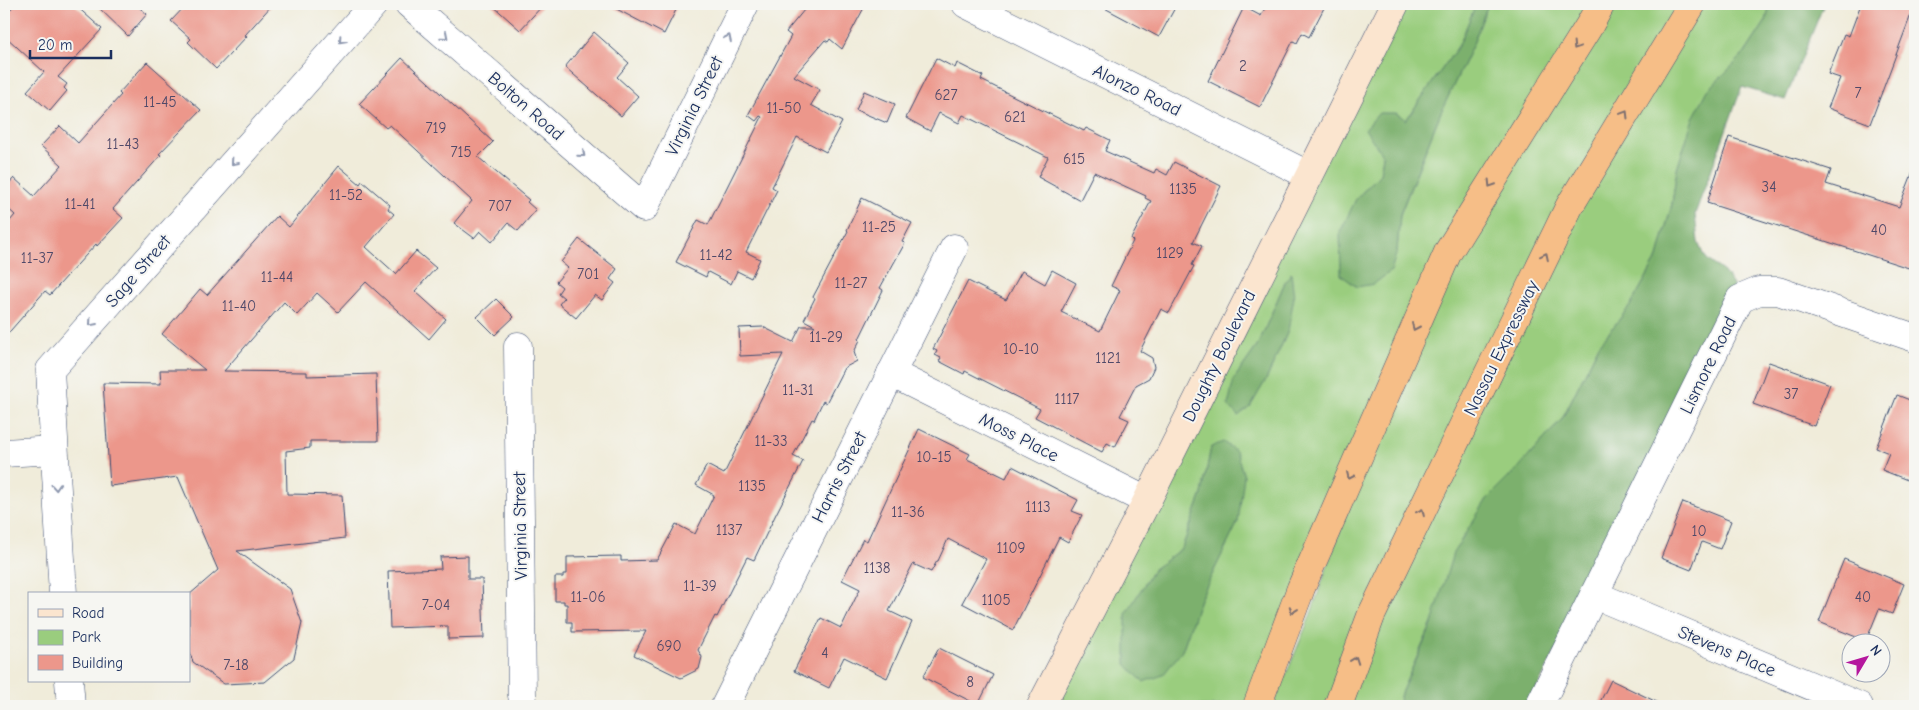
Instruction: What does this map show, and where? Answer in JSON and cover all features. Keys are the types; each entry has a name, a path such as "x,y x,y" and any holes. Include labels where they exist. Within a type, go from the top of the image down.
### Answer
{"highway":[{"path":"1257,706 1301,588 1448,252 1601,4"},
{"name":"Nassau Expressway","path":"1338,706 1371,616 1569,206 1692,4"}],"main road":[{"name":"Doughty Boulevard","path":"1041,706 1147,501 1395,4"}],"street":[{"name":"Sage Street","path":"63,592 50,370 374,4"},
{"name":"Bolton Road","path":"409,4 644,208"},
{"name":"Virginia Street","path":"644,208 745,4"},
{"name":"Alonzo Road","path":"966,4 1308,175"},
{"name":"Harris Street","path":"725,706 954,248"},
{"name":"Lismore Road","path":"1539,706 1740,299 1758,291 1778,291 1915,338"},
{"name":"Virginia Street","path":"518,346 522,695 524,706"},
{"name":"Moss Place","path":"891,373 1147,501"},
{"path":"4,453 54,450"},
{"name":"Stevens Place","path":"1595,595 1859,706"},
{"path":"70,682 71,706"}],"green space":[{"path":"1399,4 1476,4 1459,45 1383,156 1380,174 1356,199 1397,251 1400,215 1440,114 1473,44 1488,4 1596,4 1447,246 1248,706 1049,706","holes":["1285,282 1288,331 1267,378 1250,407 1234,379 1258,345","1211,447 1238,522 1200,599 1182,651 1153,570 1182,548 1202,494"]},
{"path":"1476,4 1488,4 1473,44 1440,114 1400,214 1397,251 1391,271 1374,284 1357,287 1341,275 1340,232 1356,199 1380,174 1383,156 1365,129 1379,113 1396,113 1406,120 1459,45"},
{"path":"1611,4 1682,4 1332,706 1273,706 1309,619 1375,431 1450,277 1525,144"},
{"path":"1700,4 1770,4 1766,21 1745,53 1708,90 1677,169 1672,204 1658,257 1630,306 1599,345 1562,419 1520,466 1487,499 1401,693 1398,706 1345,706 1375,620 1570,219"},
{"path":"1770,4 1824,4 1785,100 1742,87 1695,214 1698,242 1703,254 1724,272 1733,285 1733,299 1528,706 1398,706 1401,693 1431,627 1453,553 1487,499 1520,466 1562,419 1599,345 1630,306 1658,257 1672,204 1677,169 1693,118 1708,90 1745,53 1766,21"},
{"path":"1291,273 1294,297 1288,331 1267,378 1250,407 1238,416 1228,405 1234,379 1258,345 1285,282"},
{"path":"1223,442 1236,451 1244,476 1238,522 1200,599 1182,651 1163,675 1143,682 1126,664 1126,614 1153,570 1182,548 1202,494 1211,447"}],"building":[{"path":"15,4 74,4 102,29 58,77 67,84 64,88 67,91 50,111 27,91 44,72 4,35 4,17"},
{"path":"95,4 135,4 147,14 128,36"},
{"path":"187,4 273,4 245,35 247,36 216,69 188,42 191,39 171,21"},
{"path":"491,4 544,4 520,30"},
{"path":"607,4 679,4 664,34"},
{"path":"809,4 866,4 842,49 830,39 828,42 825,40 794,76 820,90 811,105 842,122 826,152 797,137 772,187 777,190 746,252 760,259 751,278 737,271 731,284 708,272 706,277 676,262 698,220 708,225 762,117 760,116 756,121 748,115 791,36 786,32"},
{"path":"1097,4 1177,4 1159,37"},
{"path":"1267,4 1326,4 1309,37 1302,33 1297,43 1293,41 1260,107 1208,81 1244,7 1261,16"},
{"path":"1861,4 1915,4 1870,124 1828,108 1840,78 1828,74 1844,34 1849,36"},
{"path":"594,32 629,63 617,77 638,96 621,116 565,67"},
{"path":"402,58 493,142 478,157 529,200 527,202 536,210 518,231 508,223 492,242 480,231 474,238 454,223 472,201 390,125 386,128 359,104"},
{"path":"936,58 955,68 957,63 983,76 981,80 1084,131 1086,128 1110,140 1105,151 1154,173 1156,169 1167,175 1174,162 1221,186 1193,242 1202,246 1192,265 1194,266 1169,313 1161,309 1140,351 1152,358 1154,367 1149,378 1136,385 1120,416 1129,420 1115,447 1107,443 1102,452 1035,417 1040,409 965,371 964,374 939,361 941,358 935,355 937,351 933,349 968,281 1006,300 1022,271 1045,284 1052,270 1076,283 1061,312 1100,331 1120,290 1111,286 1133,241 1131,239 1151,201 1145,198 1146,196 1094,172 1080,200 1038,177 1048,157 963,115 959,123 939,113 930,131 906,118"},
{"path":"147,62 201,110 159,154 161,155 113,209 123,218 97,246 96,244 50,295 45,291 4,338 4,228 15,215 4,205 4,189 14,178 34,196 62,165 41,146 60,126 78,143 121,95 119,93"},
{"path":"864,91 895,104 887,123 856,110"},
{"path":"1729,137 1831,170 1826,184 1899,207 1914,169 1915,270 1707,203"},
{"path":"339,166 360,184 362,181 390,205 388,209 394,214 366,247 396,274 416,251 436,268 415,291 446,319 429,339 366,282 338,312 317,293 297,315 284,302 224,371 307,372 307,376 376,374 378,441 310,441 310,448 286,451 287,494 342,495 345,538 237,551 290,589 302,623 294,658 265,682 224,684 193,662 190,653 190,594 218,570 178,477 110,486 103,383 161,384 160,370 205,370 162,334 200,289 207,295 277,216 289,227"},
{"path":"862,198 912,223 902,242 905,243 880,288 883,290 859,339 854,352 857,361 844,368 826,403 823,401 814,420 812,419 793,456 803,461 754,560 747,557 698,650 702,657 699,669 681,678 634,655 646,631 572,632 572,622 567,622 567,604 564,604 564,601 555,601 555,577 563,577 563,574 567,574 567,557 621,556 621,561 657,560 676,524 695,534 714,495 696,485 707,465 724,474 783,354 740,356 739,328 763,327 793,342 801,326 815,326 804,320 815,298 813,297 848,231"},
{"path":"579,239 617,269 610,279 615,283 602,300 595,295 576,318 559,304 564,298 558,293 562,287 556,282 568,268 561,262"},
{"path":"496,299 514,317 495,335 477,317"},
{"path":"1769,362 1830,384 1814,426 1753,404"},
{"path":"1897,395 1915,402 1915,483 1882,470 1889,453 1876,448"},
{"path":"919,429 970,454 967,459 1006,478 1012,466 1078,500 1072,511 1082,515 1068,542 1059,537 1013,630 962,603 986,559 948,539 931,572 913,564 889,611 912,622 887,678 844,657 829,688 794,671 821,618 841,628 860,589 842,580 863,539 867,541"},
{"path":"1683,502 1731,521 1720,549 1702,542 1691,570 1661,558"},
{"path":"468,556 468,579 482,579 484,638 448,639 448,626 390,628 388,571 441,569 440,557"},
{"path":"1844,559 1904,584 1892,614 1879,609 1870,632 1844,632 1819,622"},
{"path":"939,648 993,675 978,705 923,677"},
{"path":"1611,680 1665,706 1598,706"}]}
